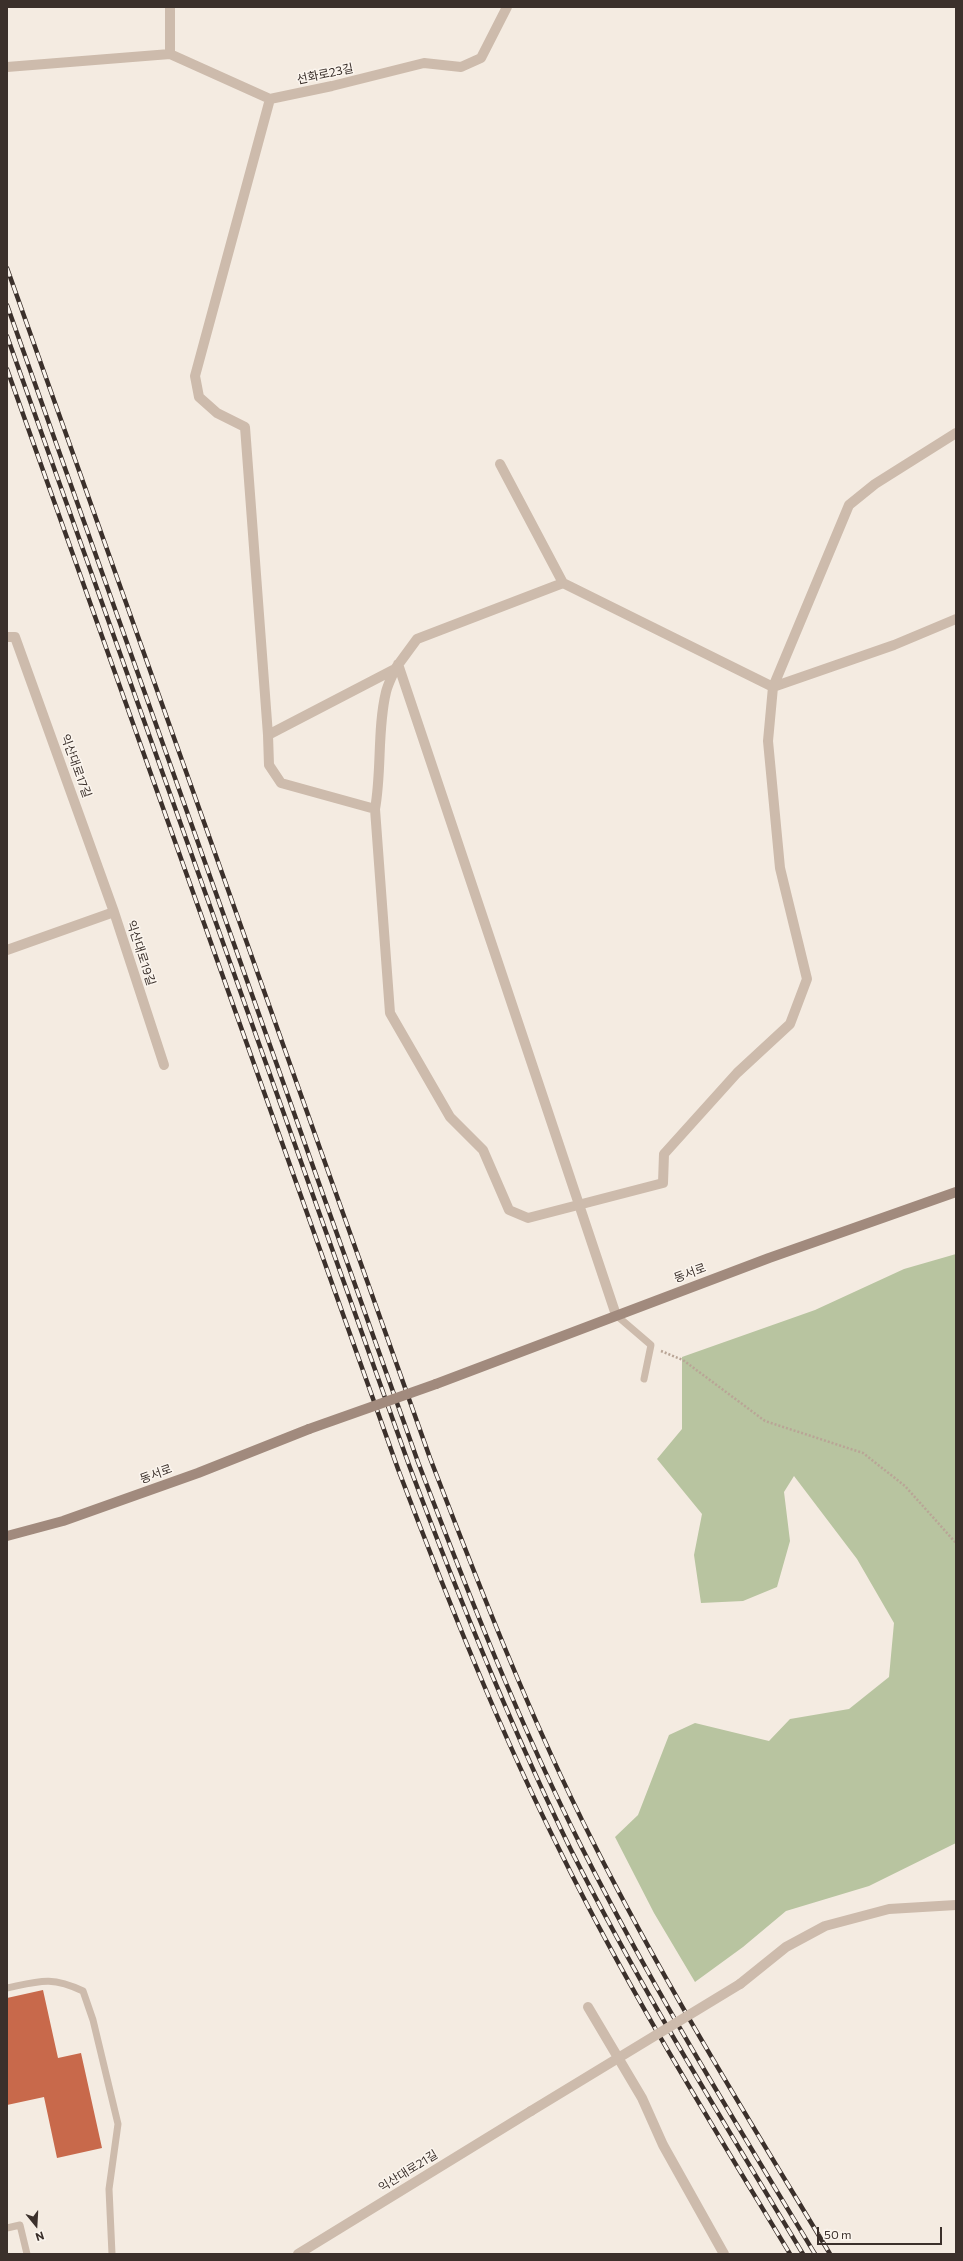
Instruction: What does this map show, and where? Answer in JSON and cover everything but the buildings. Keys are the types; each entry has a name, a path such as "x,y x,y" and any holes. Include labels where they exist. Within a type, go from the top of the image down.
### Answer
{"street":[{"path":"170,7 170,54"},
{"name":"선화로23길","path":"270,99 424,64 461,67 481,58 507,7"},
{"path":"7,68 170,54 270,99 195,376 199,397 217,413 245,426 269,765 281,783 375,809"},
{"path":"564,583 417,639 396,667 386,692 381,734 379,786 375,809 390,1013 450,1117 483,1150 509,1210 528,1218 663,1183 664,1154 737,1072 790,1024 807,980 780,868 768,741 773,687 849,505 875,484 956,433"},
{"path":"500,464 564,583 773,687 894,645 956,619"},
{"name":"익산대로17길","path":"7,637 16,637 114,912"},
{"path":"268,736 396,667"},
{"path":"396,667 580,1205 616,1315"},
{"name":"익산대로19길","path":"7,950 114,912 164,1065"},
{"name":"동서로","path":"8,1534 63,1521 198,1473 309,1429 436,1384 616,1315 956,1192"},
{"name":"익산대로21길","path":"298,2254 740,1984 786,1947 825,1926 889,1909 956,1905"},
{"path":"588,2007 642,2098 663,2145 724,2254"}],"lane":[{"path":"616,1315 651,1344 644,1379"},
{"path":"7,1988 46,1980 64,1982 83,1992 93,2020 118,2124 109,2189 112,2254"},
{"path":"7,2228 20,2225 27,2254"}],"path":[{"path":"651,1348 683,1360 765,1421 862,1453 905,1486 956,1543"}],"green space":[{"path":"956,1254 956,1843 869,1886 786,1911 743,1947 695,1982 654,1913 615,1837 638,1815 669,1735 695,1723 769,1741 790,1719 849,1709 889,1677 894,1623 857,1559 794,1476 784,1492 790,1541 777,1587 743,1601 701,1603 694,1555 702,1514 657,1459 682,1429 682,1357 815,1310 904,1269"}],"railway":[{"path":"7,268 430,1458 507,1652 548,1748 620,1895 707,2050 830,2254"},
{"path":"7,305 418,1462 495,1657 559,1801 609,1900 694,2053 815,2254"},
{"path":"7,336 409,1465 446,1563 486,1660 527,1756 571,1850 598,1902 683,2054 803,2254"},
{"path":"7,369 398,1469 475,1664 539,1808 615,1957 701,2107 790,2254"}]}
